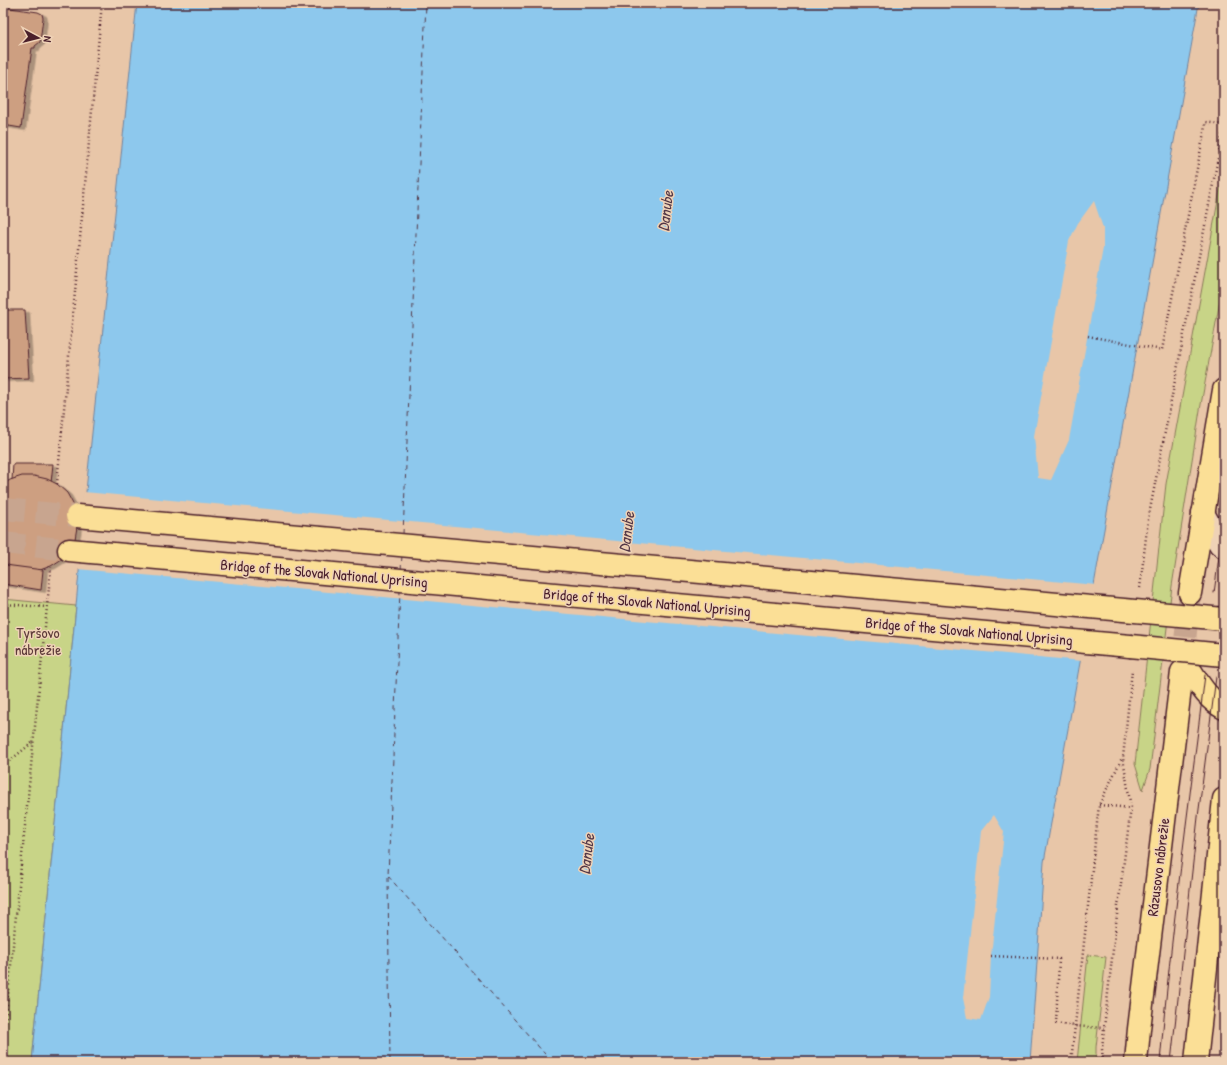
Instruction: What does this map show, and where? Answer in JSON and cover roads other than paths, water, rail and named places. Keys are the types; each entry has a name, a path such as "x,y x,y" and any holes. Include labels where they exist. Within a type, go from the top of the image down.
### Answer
{"main road":[{"path":"1190,593 1224,390"},
{"path":"77,516 1224,619"},
{"name":"Bridge of the Slovak National Uprising","path":"70,550 1224,655"},
{"name":"Rázusovo nábrežie","path":"1136,1062 1187,672 1212,700 1224,708"},
{"path":"1196,1062 1224,799"}],"lane":[{"path":"1203,513 1220,544 1224,547"}],"water":[{"name":"Danube","path":"137,3 1199,3 1044,862 1030,1062 32,1062 87,481"}],"tunnel":[{"path":"3,509 77,516"},
{"path":"3,543 69,550"},
{"path":"1182,670 1190,593"}],"tram line":[{"path":"1214,593 1224,521"},
{"path":"1160,1062 1175,917 1205,675"},
{"path":"1171,1062 1198,817 1216,677"}],"park label":[{"name":"Tyršovo nábrežie","path":"38,640"}]}
